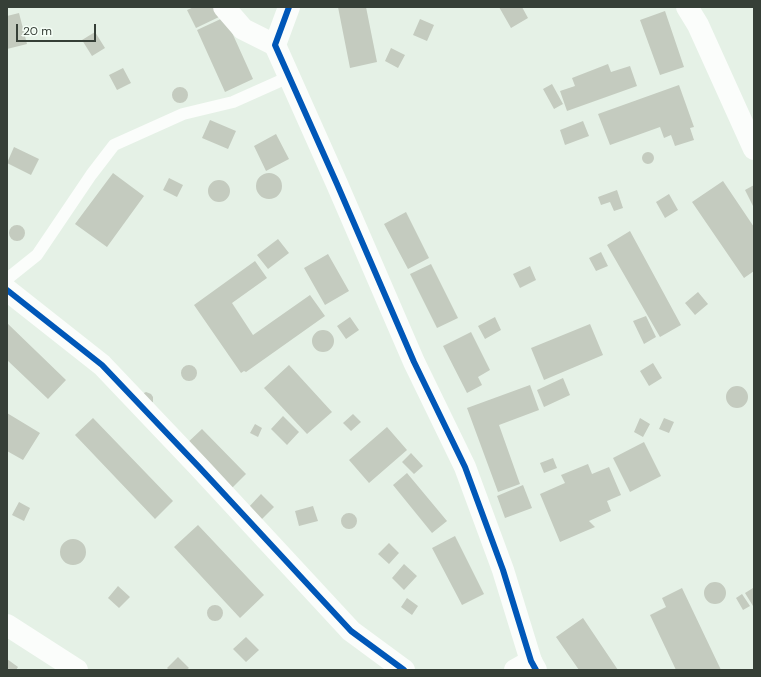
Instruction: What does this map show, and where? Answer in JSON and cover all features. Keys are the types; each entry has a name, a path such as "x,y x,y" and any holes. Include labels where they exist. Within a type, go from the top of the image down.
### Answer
{"street":[{"path":"224,7 243,29 275,46 414,362 465,467 502,570 527,667"},
{"path":"275,46 288,7"},
{"path":"691,8 754,149"},
{"path":"7,290 102,365 351,631 404,670"},
{"path":"7,625 77,670"}],"lane":[{"path":"7,280 37,256 91,176 114,145 183,114 233,102 289,77"}],"building":[{"path":"194,7 215,7 219,17 196,28 187,10"},
{"path":"338,7 366,7 377,62 350,68"},
{"path":"499,7 522,7 528,18 511,28"},
{"path":"665,11 684,67 660,75 640,20"},
{"path":"19,13 27,44 7,49 7,16"},
{"path":"225,17 253,79 225,92 197,30"},
{"path":"420,19 434,25 427,41 413,35"},
{"path":"95,32 105,48 92,56 82,40"},
{"path":"391,48 405,55 398,68 385,61"},
{"path":"608,64 611,72 630,66 637,86 567,111 560,91 575,86 572,78"},
{"path":"123,68 131,83 117,90 109,75"},
{"path":"552,84 563,104 554,109 543,89"},
{"path":"679,85 694,127 690,128 694,140 675,146 671,135 664,138 660,127 610,145 598,114"},
{"path":"177,87 183,87 188,92 186,101 183,103 177,103 172,98 172,92"},
{"path":"210,120 236,131 228,149 202,138"},
{"path":"583,121 589,136 565,145 560,130"},
{"path":"276,134 289,159 266,171 254,146"},
{"path":"14,147 39,159 31,175 7,163"},
{"path":"646,152 650,152 654,158 650,164 646,164 642,160 642,156"},
{"path":"113,173 144,196 107,247 75,224"},
{"path":"269,173 278,177 282,186 278,195 269,199 260,195 256,186 260,177"},
{"path":"169,178 183,185 177,197 163,190"},
{"path":"219,180 227,183 230,191 227,199 219,202 211,199 208,191 211,183"},
{"path":"723,181 754,227 754,271 744,278 692,202"},
{"path":"754,185 754,208 745,190"},
{"path":"617,190 623,208 614,211 610,202 601,205 598,197"},
{"path":"669,194 678,210 665,218 656,202"},
{"path":"406,212 429,258 408,269 384,224"},
{"path":"17,225 24,230 25,233 20,240 17,241 10,236 9,233 14,226"},
{"path":"630,231 681,325 660,337 607,245"},
{"path":"278,239 289,253 268,269 257,255"},
{"path":"601,252 608,266 596,271 589,258"},
{"path":"328,254 349,291 325,305 304,268"},
{"path":"255,261 267,278 232,303 253,335 310,295 325,316 246,372 244,371 241,373 194,305"},
{"path":"431,264 458,318 437,328 410,274"},
{"path":"530,266 536,280 520,288 513,274"},
{"path":"698,292 708,304 695,315 685,303"},
{"path":"646,316 656,337 644,344 633,321"},
{"path":"350,317 359,330 346,339 337,326"},
{"path":"495,317 501,330 485,339 478,326"},
{"path":"7,323 66,380 48,399 7,360"},
{"path":"590,324 603,355 544,380 531,348"},
{"path":"323,330 331,333 334,341 331,349 323,352 315,349 312,341 315,333"},
{"path":"471,332 490,370 478,377 482,385 467,393 443,346"},
{"path":"653,363 662,378 649,386 640,371"},
{"path":"186,365 192,365 197,370 195,379 192,381 186,381 181,376 181,370"},
{"path":"289,365 332,412 307,434 264,388"},
{"path":"563,378 570,395 544,407 537,390"},
{"path":"530,385 539,410 499,425 520,484 498,492 467,408"},
{"path":"737,386 745,389 748,397 745,405 737,408 729,405 726,397 729,389"},
{"path":"146,392 151,394 153,397 153,402 149,404 142,394"},
{"path":"7,413 40,433 23,460 7,451"},
{"path":"353,414 361,422 351,431 343,423"},
{"path":"283,416 299,432 287,445 271,429"},
{"path":"93,418 173,501 155,519 75,435"},
{"path":"640,418 650,424 643,437 634,432"},
{"path":"664,418 674,422 669,433 659,429"},
{"path":"255,424 262,428 258,437 250,433"},
{"path":"387,427 407,450 369,483 349,460"},
{"path":"202,429 246,474 229,491 184,446"},
{"path":"644,442 661,476 630,492 613,458"},
{"path":"411,453 423,466 414,474 402,462"},
{"path":"553,458 557,468 544,473 540,463"},
{"path":"588,464 592,474 609,467 621,495 607,501 611,511 589,521 595,527 560,542 540,494 565,483 561,475"},
{"path":"407,473 447,521 432,533 393,485"},
{"path":"523,485 532,508 505,518 497,496"},
{"path":"261,494 274,507 259,522 247,509"},
{"path":"19,502 30,508 24,521 12,515"},
{"path":"313,506 318,521 299,526 295,511"},
{"path":"346,513 352,513 357,518 355,527 352,529 346,529 341,524 341,518"},
{"path":"198,525 264,595 240,618 174,547"},
{"path":"455,536 484,594 462,605 432,548"},
{"path":"73,539 83,542 86,552 83,562 73,565 63,562 60,552 63,542"},
{"path":"389,543 399,553 389,564 378,554"},
{"path":"404,564 417,576 404,590 392,578"},
{"path":"715,582 723,585 726,593 723,601 715,604 707,601 704,593 707,585"},
{"path":"118,586 130,597 119,608 108,598"},
{"path":"682,588 721,670 676,670 650,615 666,607 662,598"},
{"path":"753,588 754,590 754,606 745,593"},
{"path":"742,594 750,606 743,610 736,598"},
{"path":"407,598 418,606 412,615 401,607"},
{"path":"212,605 218,605 223,610 221,619 218,621 212,621 207,616 207,610"},
{"path":"583,618 618,670 579,670 556,637"},
{"path":"246,637 259,650 246,662 233,649"},
{"path":"178,657 189,668 186,670 169,670 167,668"},
{"path":"7,659 18,667 16,670 7,670"}],"cycle path":[{"path":"289,7 275,45 414,362 465,467 503,570 531,661 536,670"},
{"path":"7,290 102,365 351,631 404,670"}]}
